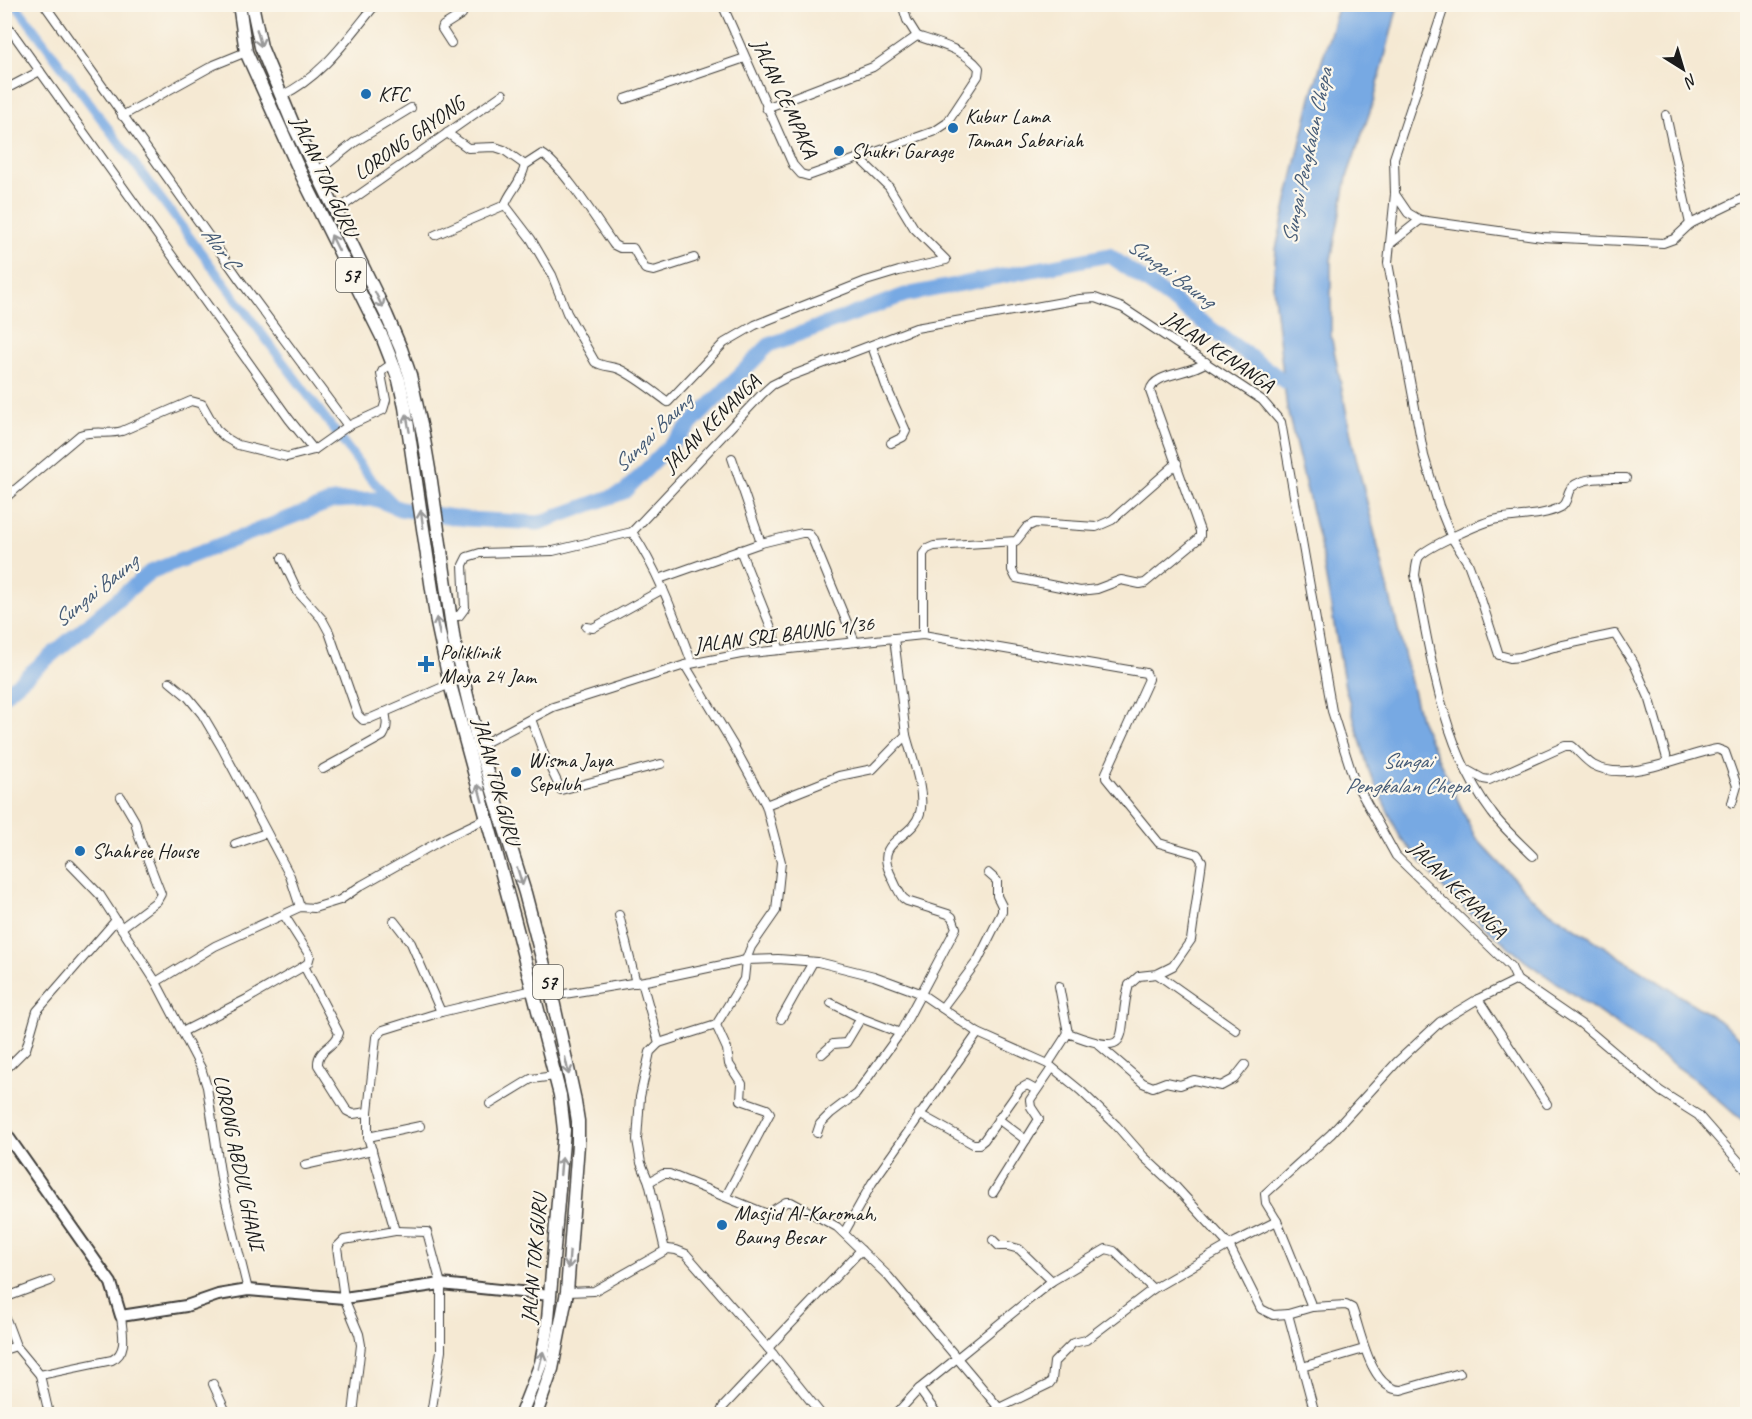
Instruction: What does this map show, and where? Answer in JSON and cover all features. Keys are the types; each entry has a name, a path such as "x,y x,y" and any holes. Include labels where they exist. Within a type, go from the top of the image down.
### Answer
{"main road":[{"name":"JALAN TOK GURU","path":"239,4 246,52 302,176 393,363 405,407 437,623 450,684 555,1076 564,1130 547,1331 540,1364 520,1414"},
{"name":"57","path":"252,4 257,34 281,96"},
{"path":"258,77 270,69"},
{"name":"JALAN TOK GURU","path":"281,96 401,349 417,404 431,481 449,616 479,746 525,893 552,996 578,1121 567,1292 552,1369 536,1414"},
{"path":"526,965 542,962"}],"street":[{"path":"44,4 346,428"},
{"path":"281,96 297,88 325,65 376,4"},
{"path":"451,44 442,29 462,14 463,10 459,4"},
{"name":"JALAN CEMPAKA","path":"722,4 793,165 801,174 808,176 858,157"},
{"path":"505,205 531,239 552,275 567,313 596,362 626,373 669,402 724,343 755,325 866,281 946,260 914,228 889,187 858,157 941,129 978,76 979,69 969,59 947,46 917,36 907,21 902,4"},
{"path":"1445,4 1394,158 1395,194 1389,263 1420,434 1439,506 1452,538 1471,572 1499,655 1510,658 1520,657 1615,634 1634,664 1652,705 1668,762"},
{"path":"4,21 314,450"},
{"path":"766,108 873,66 917,36"},
{"path":"122,116 214,64 246,52"},
{"path":"625,99 745,58"},
{"path":"4,90 40,71"},
{"name":"LORONG GAYONG","path":"336,211 503,94"},
{"path":"317,172 356,142 411,108"},
{"path":"1666,115 1690,224"},
{"path":"447,134 468,148 495,147 504,150 525,165"},
{"path":"435,235 505,205 523,177 525,165 542,154 561,172 614,244 620,248 633,248 647,271 654,271 694,258"},
{"path":"1395,194 1408,213 1420,220 1542,237 1663,243 1674,239 1690,224 1748,196"},
{"path":"1391,243 1420,220"},
{"name":"JALAN KENANGA","path":"632,532 697,461 772,385 788,377 916,328 939,323 1095,298 1123,308 1262,400 1281,422 1332,711 1354,780 1396,856 1511,967 1517,980 1581,1024 1660,1091 1698,1115 1748,1172"},
{"path":"872,346 886,386 906,431 903,437 891,443"},
{"path":"1012,542 1012,574 1019,579 1080,591 1097,589 1121,580 1145,583 1197,540 1200,531 1151,388 1153,382 1158,379 1194,370 1206,362"},
{"path":"4,499 81,435 91,432 117,433 191,401 202,404 216,429 237,445 286,457 314,450 346,428 383,410 386,400 381,374 393,363"},
{"path":"732,458 761,543"},
{"path":"923,635 923,554 927,549 934,546 1012,542 1019,539 1028,527 1035,523 1101,526 1112,520 1177,463"},
{"path":"1533,856 1492,813 1466,769 1448,722 1432,663 1415,575 1419,556 1474,526 1496,519 1542,513 1562,506 1566,503 1572,487 1578,484 1604,477 1626,478"},
{"path":"449,616 459,616 465,608 463,565 471,555 553,551 632,532 659,579 689,664 765,805 781,862 776,911 751,947 746,960 744,981 716,1025 659,1043 652,1048 649,1054 640,1097 637,1140 665,1250"},
{"path":"659,579 761,543 802,532 810,535 855,642"},
{"path":"740,550 780,650"},
{"path":"282,558 298,592 322,619 329,632 358,715 363,720 450,684"},
{"path":"586,627 591,629 663,590"},
{"name":"JALAN SRI BAUNG 1/36","path":"479,746 553,707 689,664 741,654 923,635 1146,673 1149,679 1106,773 1106,778 1159,843 1197,854 1202,861 1192,938 1174,965 1157,974"},
{"path":"817,1134 820,1124 856,1094 900,1033 956,928 952,917 948,914 907,902 885,862 889,847 910,830 921,811 921,799 906,735 894,638"},
{"path":"170,682 189,696 202,714 291,876 300,907"},
{"path":"323,769 383,736 388,723 386,712"},
{"path":"531,719 545,757 561,790 661,764"},
{"path":"765,805 839,776 873,769 906,735"},
{"path":"1466,769 1489,780 1566,746 1572,746 1588,762 1603,769 1624,770 1646,768 1706,750 1722,750 1730,764 1737,786 1732,803"},
{"path":"121,928 157,901 161,894 135,821 122,797"},
{"path":"156,982 215,946 300,907 314,908 340,900 447,837 487,818"},
{"path":"235,844 266,833"},
{"name":"LORONG ABDUL GHANI","path":"70,864 99,895 156,982 206,1079 222,1185 248,1290"},
{"path":"942,1008 978,960 1002,912 997,896 997,881 988,873"},
{"path":"182,1032 247,999 308,963 310,956 284,915"},
{"path":"619,915 659,1043"},
{"path":"4,1071 26,1050 36,1012 116,920"},
{"path":"394,921 411,943 441,1012"},
{"path":"552,996 639,982 746,960 778,959 813,962 874,976 920,993 978,1033 1050,1066 1081,1091 1175,1186 1229,1245 1261,1309 1273,1315 1288,1314 1312,1307 1346,1305 1352,1308 1364,1349 1384,1384 1397,1390 1460,1372"},
{"path":"781,1019 813,962"},
{"path":"304,966 339,1033 338,1038 317,1058 318,1065 347,1111 368,1112"},
{"path":"1068,1033 1098,1044 1113,1044 1121,1036 1129,985 1138,976 1157,974 1236,1030"},
{"path":"1312,1307 1277,1221 1266,1203 1265,1194 1331,1134 1397,1062 1440,1022 1478,999 1517,980"},
{"path":"993,1193 1039,1119 1029,1102 1068,1033 1059,986"},
{"path":"395,1231 368,1137 368,1112 378,1032 441,1012 533,990"},
{"path":"1478,999 1547,1104"},
{"path":"831,1003 900,1033"},
{"path":"822,1054 833,1044 844,1044 849,1041 861,1018"},
{"path":"716,1025 727,1049 729,1064 742,1084 741,1101 767,1109 770,1113 726,1196"},
{"path":"844,1233 872,1183 978,1033"},
{"path":"1098,1044 1143,1083 1153,1087 1166,1082 1180,1086 1194,1080 1221,1086 1234,1080 1245,1065"},
{"path":"490,1104 531,1079 555,1076"},
{"path":"919,1114 976,1144 984,1140 1022,1087 1027,1085 1036,1090"},
{"path":"998,1119 1026,1140"},
{"path":"368,1137 420,1126"},
{"path":"4,1131 111,1283 121,1316 123,1348 118,1356 40,1375"},
{"path":"305,1165 372,1150"},
{"path":"649,1182 663,1174 669,1174 767,1214 786,1202 793,1203 844,1233 888,1276 1001,1411"},
{"path":"988,1414 1001,1411 1049,1384 1052,1380 1054,1362 1071,1344 1086,1340 1153,1289 1229,1245 1277,1221"},
{"path":"353,1414 361,1345 359,1334 344,1298 337,1250 339,1244 344,1240 395,1231 427,1232 441,1284 441,1351 431,1414"},
{"path":"993,1239 999,1246 1019,1249 1052,1281"},
{"path":"567,1292 593,1291 665,1250 673,1248 686,1254 771,1351 821,1414"},
{"path":"720,1414 723,1407 771,1351 861,1250"},
{"path":"896,1414 919,1389 1052,1281 1103,1250 1114,1251 1153,1289"},
{"path":"4,1298 50,1281"},
{"path":"121,1316 186,1306 218,1295 248,1290 344,1298 441,1284 550,1295"},
{"path":"4,1314 16,1346 40,1375 49,1414"},
{"path":"1288,1314 1315,1414"},
{"path":"4,1350 16,1346"},
{"path":"1302,1366 1364,1349"},
{"path":"213,1384 227,1414"},
{"path":"919,1389 937,1414"}],"water":[{"name":"Sungai Pengkalan Chepa","path":"1339,5 1398,5 1374,100 1347,177 1331,260 1331,335 1353,445 1420,719 1475,837 1538,904 1718,1020 1747,1044 1747,1125 1696,1080 1525,961 1450,896 1400,837 1369,771 1345,687 1320,544 1287,409 1273,286 1276,249 1311,97"}],"waterway":[{"name":"Alor C","path":"15,4 370,478 400,509"},
{"name":"Sungai Baung","path":"4,695 150,572 333,501 376,499 400,509 467,519 539,523 624,492 769,345 905,295 1109,255 1284,381"}],"place":[{"name":"KFC","path":"366,94"},
{"name":"Kubur Lama Taman Sabariah","path":"953,128"},
{"name":"Shukri Garage","path":"839,151"},
{"name":"Poliklinik Maya 24 Jam","path":"426,664"},
{"name":"Wisma Jaya Sepuluh","path":"516,772"},
{"name":"Shahree House","path":"80,851"},
{"name":"Masjid Al-Karomah, Baung Besar","path":"722,1225"}]}
